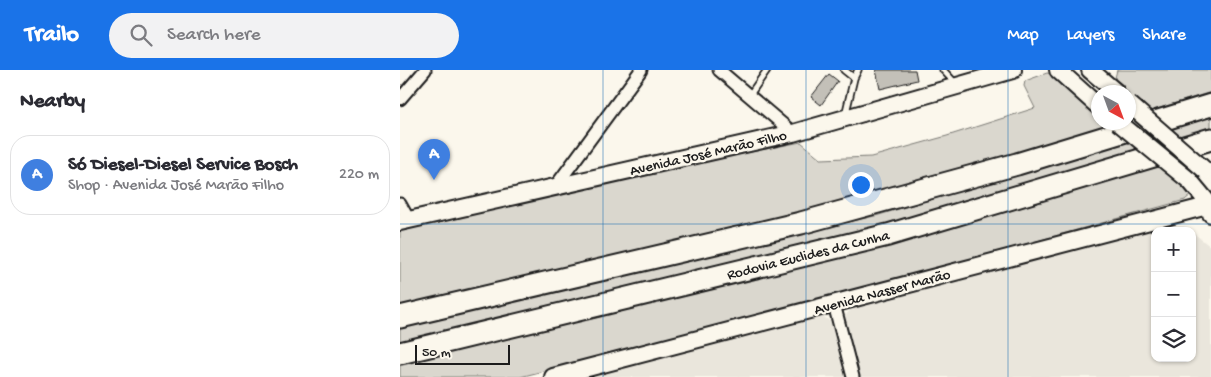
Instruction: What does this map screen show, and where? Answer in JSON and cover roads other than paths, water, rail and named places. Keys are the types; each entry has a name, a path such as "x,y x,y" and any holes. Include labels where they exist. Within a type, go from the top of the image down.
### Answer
{"highway":[{"path":"400,318 801,223 1017,164 1211,105"},
{"name":"Rodovia Euclides da Cunha","path":"400,353 888,235 1211,139"}],"main road":[{"name":"Avenida José Marão Filho","path":"405,221 793,133 1013,70"},
{"path":"1058,70 1091,100"},
{"path":"1090,70 1109,83"},
{"path":"1136,110 1209,174"},
{"path":"1128,130 1190,181 1211,208"},
{"name":"Avenida Nasser Marão","path":"553,377 1211,208"}],"street":[{"path":"400,100 425,70"},
{"path":"555,187 641,70"},
{"path":"719,70 793,133"},
{"path":"400,204 405,221"},
{"path":"834,304 853,377"}],"lane":[{"path":"749,96 767,70"},
{"path":"844,70 854,78"},
{"path":"844,118 854,78 858,70"},
{"path":"943,70 957,86"}],"place":[{"name":"Só Diesel-Diesel Service Bosch","path":"434,180"}]}
